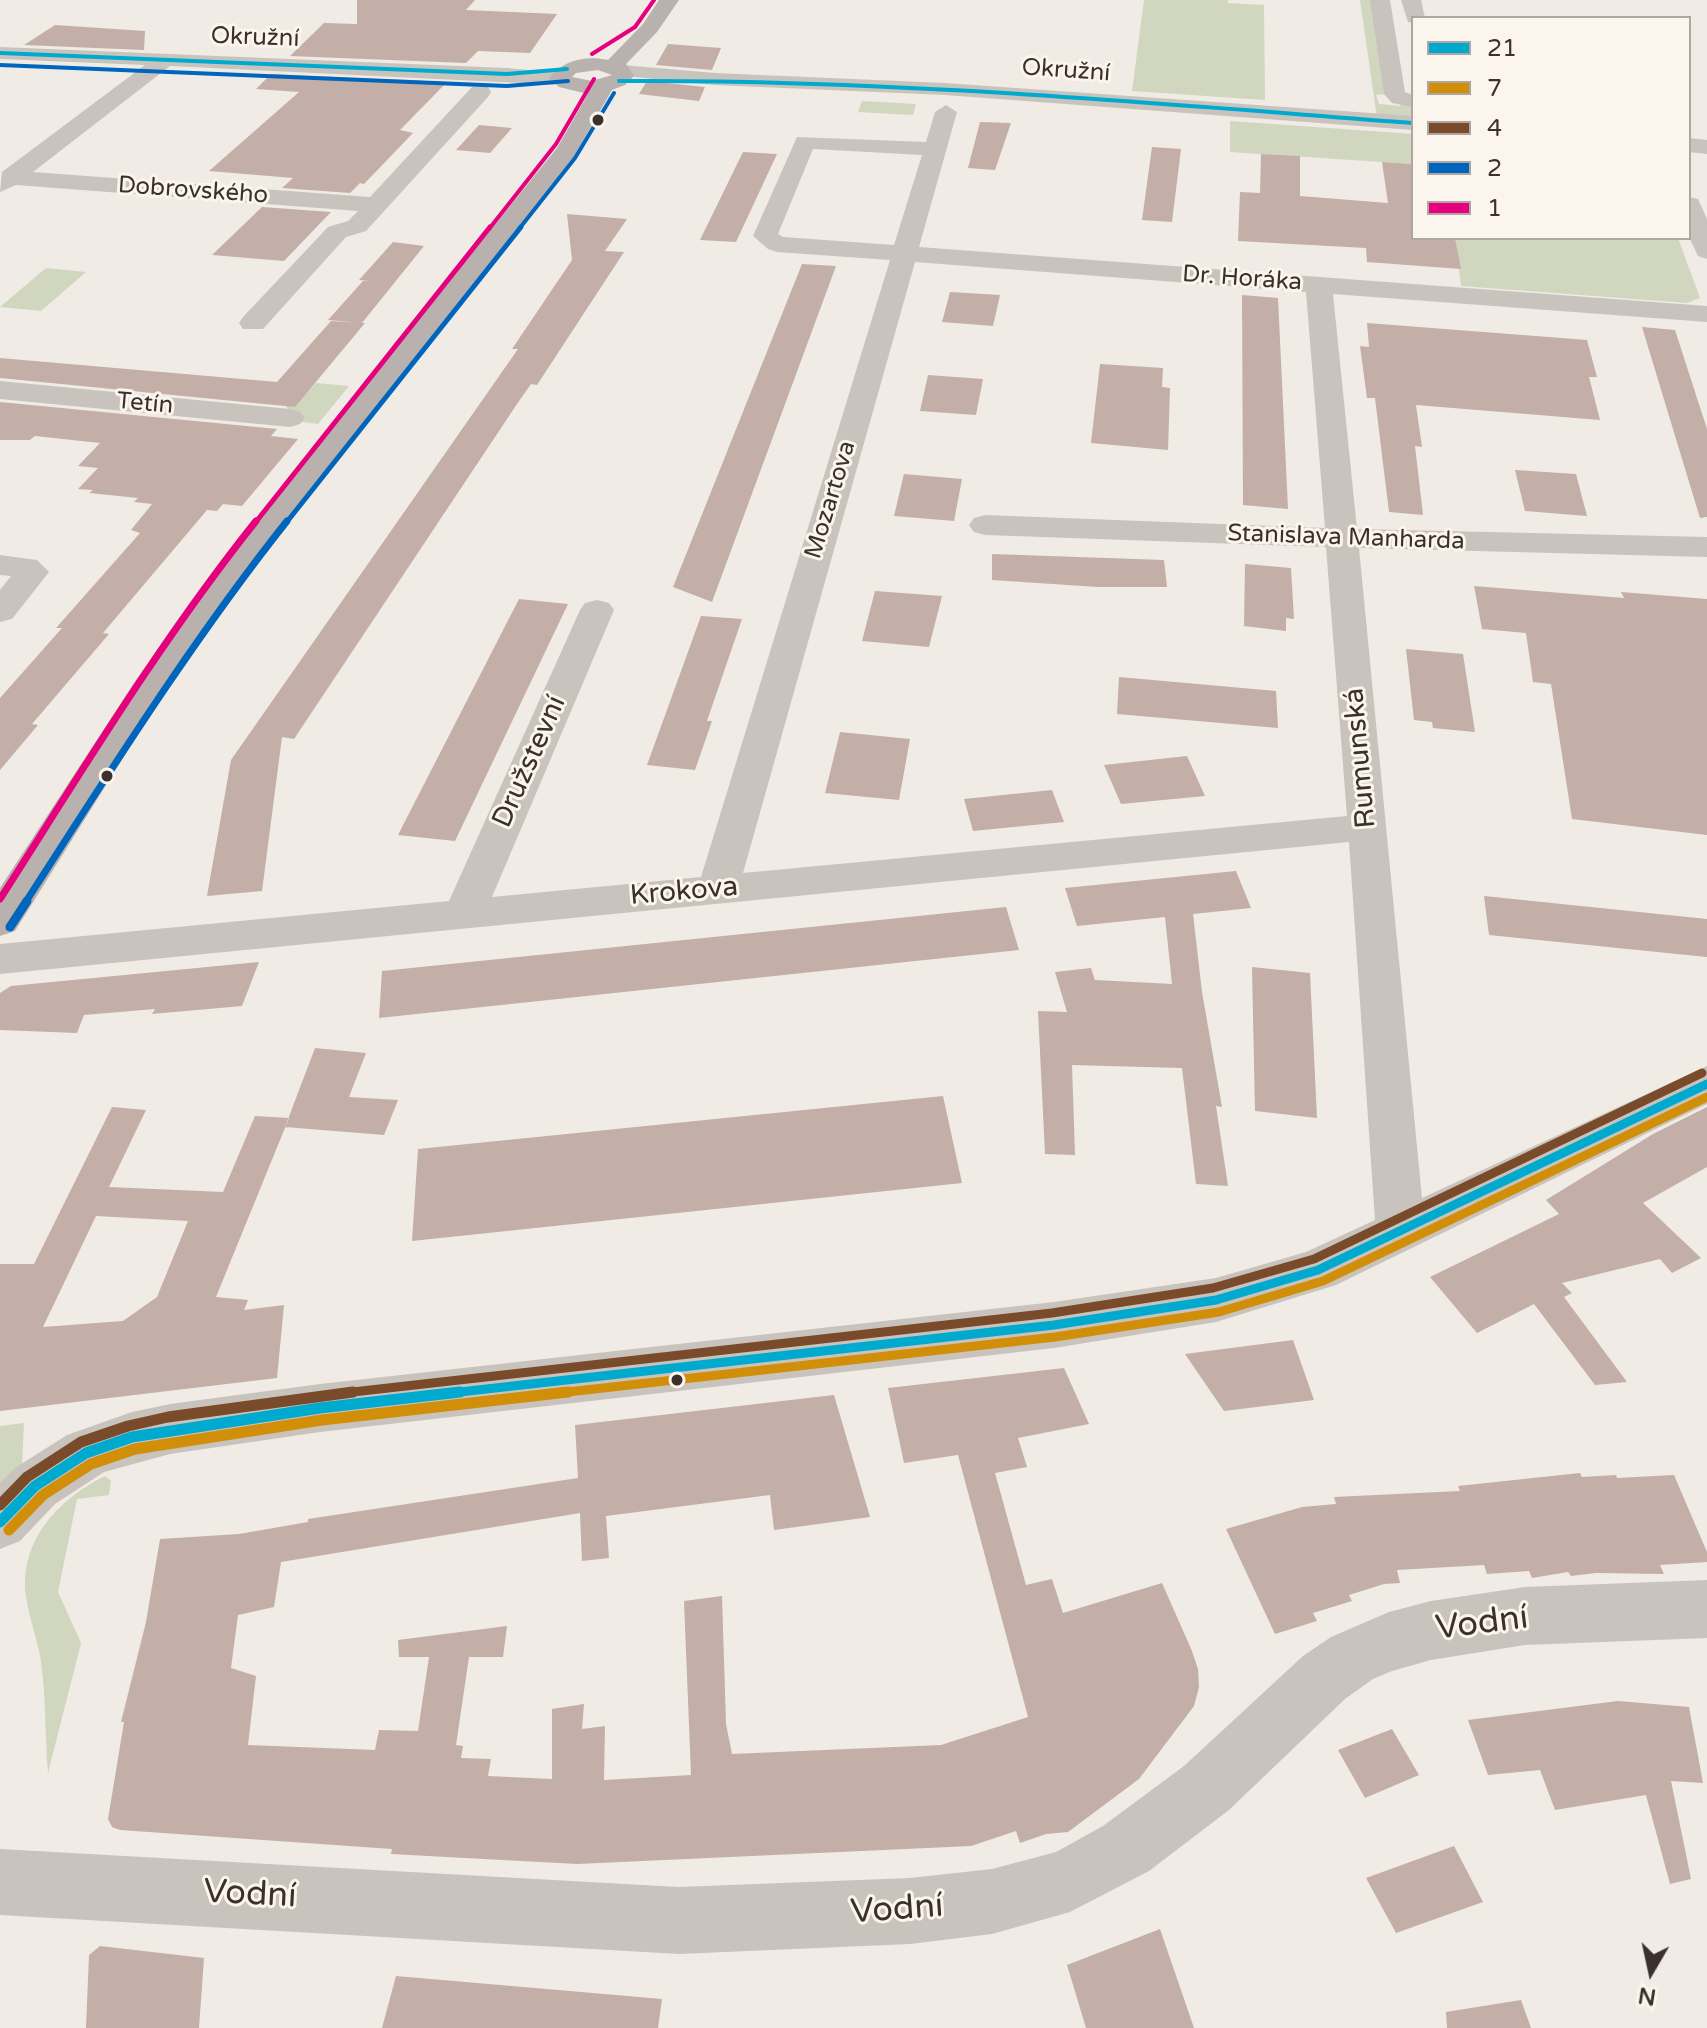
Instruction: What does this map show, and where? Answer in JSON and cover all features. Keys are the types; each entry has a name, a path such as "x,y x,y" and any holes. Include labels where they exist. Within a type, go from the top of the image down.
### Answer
{"main road":[{"path":"0,921 149,688 227,577 549,172 583,125 595,80 650,28 669,0"}],"street":[{"path":"1380,0 1395,94 1411,100"},
{"path":"1384,22 1411,20"},
{"name":"Okružní","path":"0,53 595,80 715,79 945,89 1411,123"},
{"path":"3,183 165,60"},
{"path":"749,104 763,81"},
{"path":"253,323 337,232 357,226 480,92"},
{"name":"Mozartova","path":"718,889 946,112"},
{"name":"Dr. Horáka","path":"935,149 805,142 765,236 777,244 1707,314"},
{"name":"Dobrovského","path":"3,183 376,205"},
{"path":"1691,209 1707,251"},
{"name":"Rumunská","path":"1319,285 1368,827 1400,1231"},
{"name":"Tetín","path":"0,390 290,418"},
{"name":"Stanislava Manharda","path":"985,525 1707,547"},
{"path":"0,565 25,567 32,572 0,612"},
{"name":"Družstevní","path":"464,913 597,610"},
{"name":"Krokova","path":"0,959 1368,827"},
{"path":"0,1522 35,1486 86,1453 132,1437 320,1408 1020,1329 1216,1300 1318,1270 1707,1084"},
{"name":"Vodní","path":"0,1882 347,1899 662,1920 879,1913 965,1905 1042,1890 1076,1877 1110,1858 1229,1766 1316,1683 1352,1659 1391,1641 1430,1629 1480,1622 1568,1614 1707,1609"}],"green space":[{"path":"1144,0 1228,0 1228,3 1264,5 1265,100 1132,91"},
{"path":"1360,0 1374,0 1380,40 1376,43 1381,44 1376,47 1382,49 1378,52 1383,54 1385,65 1380,68 1385,70 1381,73 1386,75 1381,78 1387,79 1382,83 1388,84 1387,94 1376,95 1379,104 1411,104 1411,116 1377,118"},
{"path":"862,101 916,104 913,115 858,112"},
{"path":"1230,121 1411,134 1411,164 1230,152"},
{"path":"1455,240 1679,240 1700,298 1687,303 1461,286"},
{"path":"46,268 86,272 41,311 0,307"},
{"path":"316,383 349,386 318,424 295,421 286,406 301,388 310,389"},
{"path":"24,1423 22,1465 0,1490 0,1426"},
{"path":"105,1476 111,1481 109,1495 77,1499 58,1592 81,1643 48,1773 41,1662 29,1613 25,1576 36,1539 58,1509 88,1485"}],"building":[{"path":"357,0 475,0 466,10 557,14 530,53 478,51 466,63 290,56 324,23 357,24"},
{"path":"55,25 145,31 144,50 24,45"},
{"path":"668,44 721,48 712,70 656,65"},
{"path":"271,74 447,82 400,130 413,133 364,184 360,183 350,193 282,188 293,178 209,171 299,92 256,89"},
{"path":"647,81 705,87 699,101 639,94"},
{"path":"980,122 1011,123 995,170 968,168"},
{"path":"479,125 512,128 490,153 456,150"},
{"path":"1152,147 1181,149 1172,222 1142,220"},
{"path":"743,152 777,154 736,242 700,240"},
{"path":"1261,154 1300,156 1300,196 1388,203 1382,162 1411,164 1411,240 1455,240 1461,269 1367,262 1366,248 1238,241 1240,192 1260,193"},
{"path":"262,207 331,212 284,261 212,255"},
{"path":"567,214 627,219 605,251 624,252 537,385 531,384 517,404 294,739 282,737 262,891 207,896 231,760 518,349 512,349 572,260"},
{"path":"393,242 424,246 362,323 328,320 363,281 370,281 359,280"},
{"path":"802,264 836,266 712,602 673,587"},
{"path":"950,292 1000,295 993,326 942,322"},
{"path":"1242,295 1278,298 1288,509 1243,505"},
{"path":"331,321 365,323 295,407 0,378 0,358 277,382"},
{"path":"1367,323 1587,340 1597,377 1589,377 1600,420 1416,405 1422,447 1415,446 1423,515 1389,512 1375,398 1367,398 1360,346 1369,347"},
{"path":"1642,327 1675,330 1707,429 1707,517 1700,518"},
{"path":"1100,364 1163,368 1162,387 1170,388 1168,450 1091,443"},
{"path":"928,375 983,379 976,415 920,411"},
{"path":"0,402 277,429 271,436 298,439 242,506 223,504 217,511 207,510 103,633 109,634 32,724 38,725 0,770 0,698 62,628 56,628 140,533 131,530 152,504 134,502 138,498 78,489 98,468 78,466 100,443 35,436 30,440 0,440"},
{"path":"1515,470 1576,474 1587,516 1525,511"},
{"path":"904,474 962,479 954,521 894,516"},
{"path":"992,554 1164,560 1167,587 1098,587 992,580"},
{"path":"1245,564 1291,568 1294,619 1286,618 1286,631 1244,626"},
{"path":"1474,586 1624,598 1621,592 1707,599 1707,835 1572,819 1551,684 1533,682 1526,633 1482,629"},
{"path":"875,591 942,596 929,647 862,641"},
{"path":"519,599 568,604 455,841 398,835"},
{"path":"701,616 742,619 707,721 712,721 695,770 647,765"},
{"path":"1406,649 1463,654 1475,732 1433,728 1432,722 1414,720"},
{"path":"1119,677 1276,691 1278,728 1117,714"},
{"path":"840,732 910,739 899,800 825,793"},
{"path":"1187,756 1205,796 1121,804 1104,765"},
{"path":"1052,790 1064,822 973,831 964,799"},
{"path":"1236,871 1251,908 1193,914 1202,992 1222,1107 1216,1106 1228,1186 1196,1184 1182,1068 1072,1065 1075,1155 1045,1154 1038,1011 1067,1012 1055,972 1091,968 1095,980 1172,984 1165,917 1077,926 1065,888"},
{"path":"1484,896 1707,919 1707,957 1489,935"},
{"path":"1006,907 1019,950 379,1018 382,971"},
{"path":"259,962 242,1006 152,1014 155,1009 84,1015 77,1033 0,1030 0,993 11,986"},
{"path":"1252,967 1310,973 1317,1118 1255,1111"},
{"path":"315,1048 366,1053 349,1097 398,1100 384,1135 285,1127"},
{"path":"943,1096 962,1183 412,1241 418,1149"},
{"path":"112,1107 146,1110 109,1187 223,1192 255,1116 289,1118 216,1297 248,1300 244,1310 284,1305 277,1378 0,1411 0,1264 34,1264","holes":["96,1216 188,1221 157,1297 123,1321 43,1327"]},
{"path":"1707,1107 1707,1167 1643,1203 1701,1258 1672,1273 1660,1259 1562,1283 1572,1293 1564,1297 1627,1382 1595,1385 1534,1304 1477,1333 1430,1277 1559,1214 1546,1200 1653,1134"},
{"path":"1293,1340 1314,1400 1224,1411 1185,1354"},
{"path":"1064,1368 1089,1424 1018,1438 1027,1467 995,1473 1026,1585 1052,1579 1063,1613 1162,1583 1192,1651 1198,1669 1199,1687 1194,1706 1139,1779 1068,1832 1046,1834 1020,1843 1016,1831 971,1846 577,1864 391,1854 392,1849 120,1830 112,1827 108,1819 124,1722 121,1722 146,1622 160,1539 239,1534 308,1522 308,1519 578,1478 575,1425 834,1395 870,1517 774,1530 770,1495 606,1516 609,1558 582,1561 580,1513 281,1562 274,1607 238,1615 231,1668 256,1676 248,1745 375,1750 379,1730 418,1731 429,1657 399,1657 398,1640 507,1626 503,1657 469,1657 456,1745 463,1746 461,1758 491,1759 488,1776 552,1779 552,1709 584,1704 582,1729 605,1726 604,1780 691,1775 684,1601 722,1596 726,1724 732,1754 941,1745 1028,1717 958,1455 904,1463 888,1388"},
{"path":"1580,1473 1582,1477 1616,1475 1617,1478 1674,1475 1707,1552 1707,1562 1660,1565 1664,1574 1596,1573 1571,1576 1568,1572 1532,1578 1529,1571 1487,1574 1484,1565 1397,1570 1400,1583 1384,1584 1349,1595 1352,1601 1313,1613 1317,1621 1275,1634 1226,1529 1302,1507 1336,1504 1334,1497 1460,1491 1458,1486"},
{"path":"1618,1701 1689,1707 1703,1783 1671,1781 1691,1879 1670,1884 1646,1795 1555,1810 1540,1770 1488,1775 1468,1720"},
{"path":"1392,1729 1419,1775 1365,1798 1338,1750"},
{"path":"1454,1846 1483,1902 1396,1933 1366,1878"},
{"path":"1160,1929 1194,2028 1086,2028 1067,1965"},
{"path":"100,1946 204,1958 199,2028 86,2028 89,1955"},
{"path":"396,1976 662,1999 658,2028 382,2028"},
{"path":"1521,2000 1531,2028 1447,2028 1446,2012"}],"transit line":[{"name":"1","path":"592,54 635,27 654,0"},
{"name":"21","path":"0,53 507,74 567,69"},
{"name":"2","path":"0,65 507,86 568,81"},
{"name":"1","path":"0,899 139,682 217,570 556,144 594,79"},
{"name":"21","path":"619,81 818,82 917,87 1411,123"},
{"name":"2","path":"10,927 159,695 237,584 575,158 614,93"},
{"name":"4","path":"0,1505 27,1477 81,1442 168,1417 319,1396 1052,1313 1213,1288 1314,1259 1702,1073"},
{"name":"21","path":"0,1522 35,1486 86,1453 132,1437 170,1429 320,1408 1054,1325 1216,1300 1318,1270 1707,1084"},
{"name":"7","path":"9,1530 43,1495 91,1464 135,1449 172,1441 322,1420 1055,1337 1219,1312 1323,1281 1707,1097"}]}
